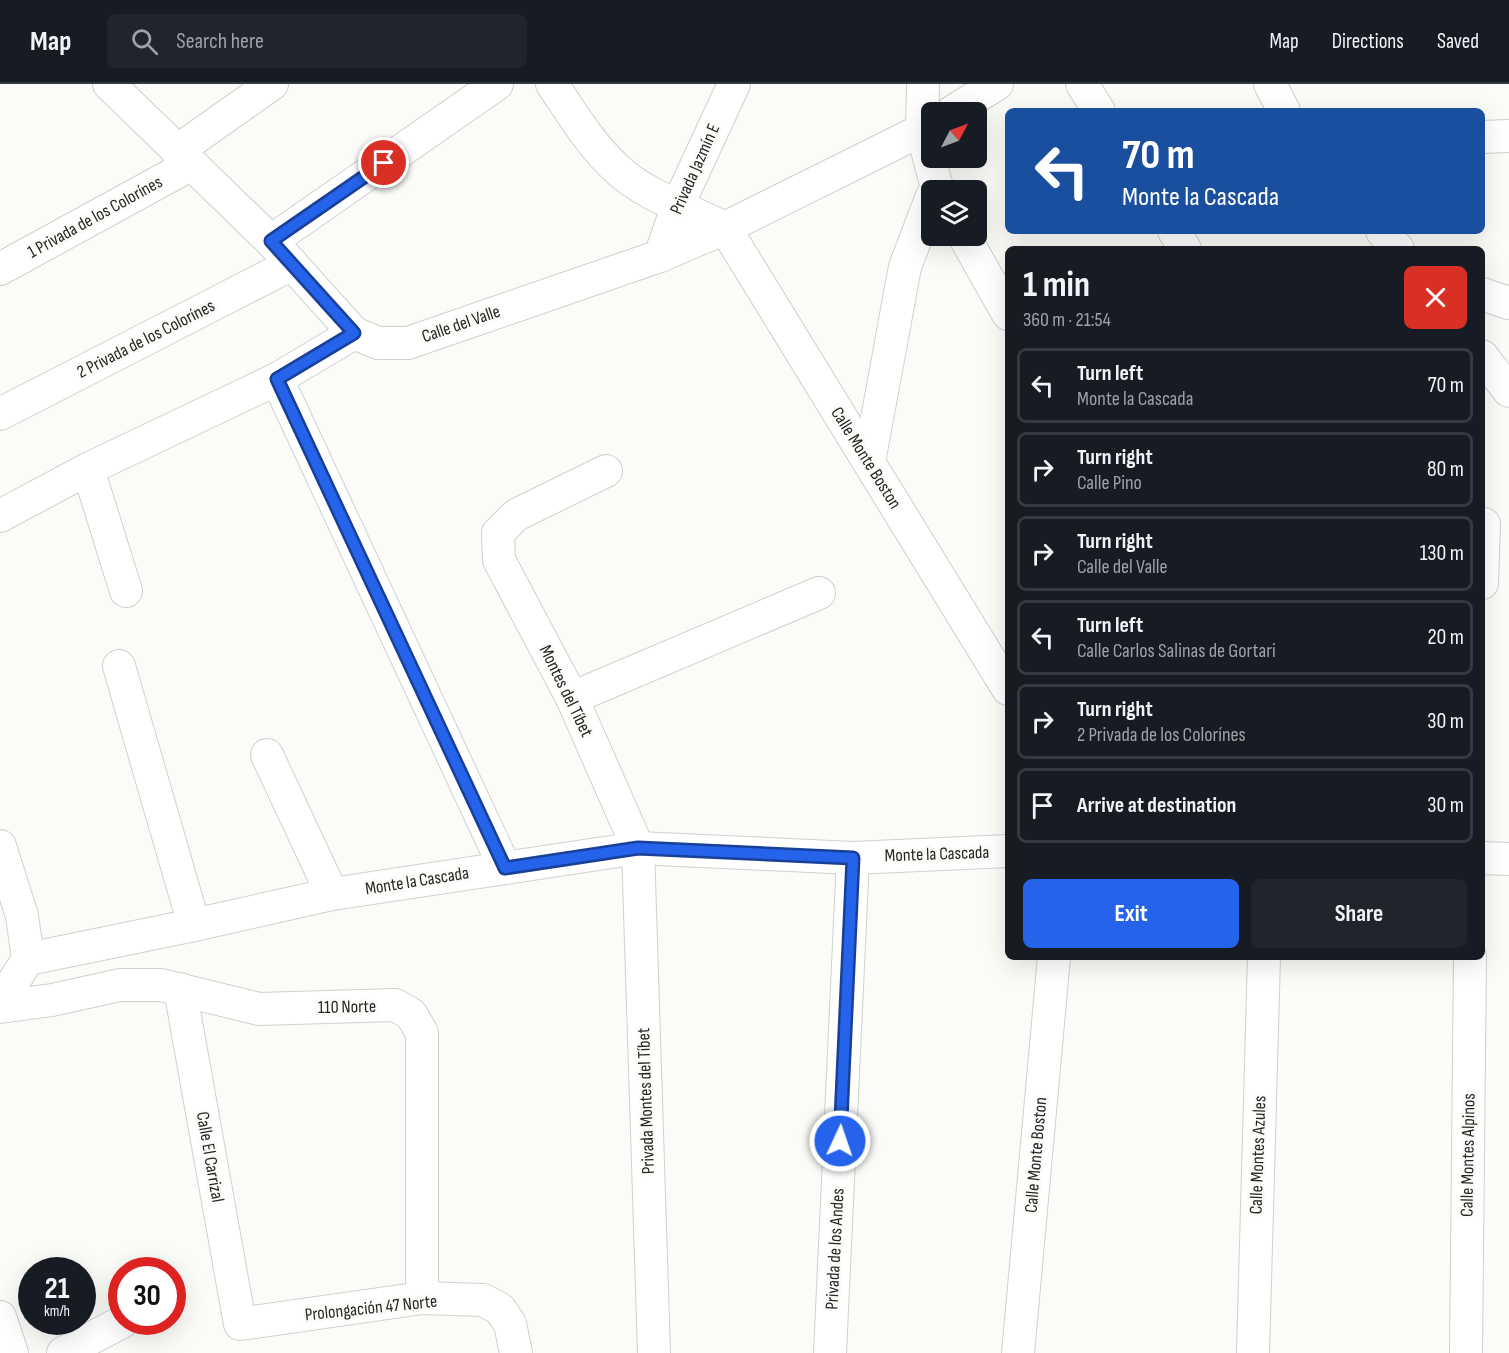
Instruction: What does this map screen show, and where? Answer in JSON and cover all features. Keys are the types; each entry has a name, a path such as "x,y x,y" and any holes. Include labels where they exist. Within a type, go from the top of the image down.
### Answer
{"street":[{"path":"0,516 88,469 277,379 354,333 271,241 109,84"},
{"name":"1 Privada de los Colorínes","path":"0,269 184,158 272,84"},
{"path":"271,241 497,84"},
{"path":"552,84 587,136 617,170 649,192 724,228"},
{"name":"Privada Jazmín E","path":"660,256 678,205 734,84"},
{"path":"923,84 925,102"},
{"path":"968,102 997,84"},
{"path":"1082,84 1097,108"},
{"path":"1270,84 1282,108"},
{"name":"Calle del Valle","path":"354,333 378,343 408,343 660,256 724,228 921,131"},
{"path":"1485,137 1509,136"},
{"path":"869,462 905,267 921,226"},
{"name":"Calle Monte Boston","path":"724,228 1005,684"},
{"path":"1385,234 1395,246"},
{"path":"970,246 1005,309"},
{"name":"2 Privada de los Colorínes","path":"0,414 292,264"},
{"path":"1485,295 1509,303"},
{"path":"1485,360 1509,391"},
{"path":"277,379 505,868"},
{"path":"88,469 126,591"},
{"name":"Montes del Tíbet","path":"606,471 516,515 498,533 500,560 572,698 638,848"},
{"path":"572,698 819,593"},
{"path":"119,666 194,925"},
{"path":"267,754 332,894"},
{"path":"0,846 22,916 28,959 0,1005"},
{"name":"Monte la Cascada","path":"28,959 332,894 638,848 853,858 1005,851"},
{"name":"Privada Montes del Tíbet","path":"638,848 654,1353"},
{"name":"Privada de los Andes","path":"830,1353 853,858"},
{"path":"1485,858 1509,859"},
{"path":"89,946 120,985"},
{"name":"Calle Monte Boston","path":"1018,1353 1054,960"},
{"name":"Calle Montes Azules","path":"1253,1353 1264,960"},
{"name":"Calle Montes Alpinos","path":"1466,1353 1470,960"},
{"name":"110 Norte","path":"0,1005 52,1000 120,985 161,985 259,1009 395,1005 411,1014 422,1033 422,1298"},
{"name":"Calle El Carrizal","path":"180,989 240,1324"},
{"name":"Prolongación 47 Norte","path":"240,1324 422,1298 483,1300 500,1309 510,1324 516,1353"},
{"path":"0,1317 12,1353"},
{"path":"63,1353 108,1329"}],"route":[{"path":"384,163 271,241 354,333 277,379 297,422 505,868 638,848 853,858 840,1141"}]}
